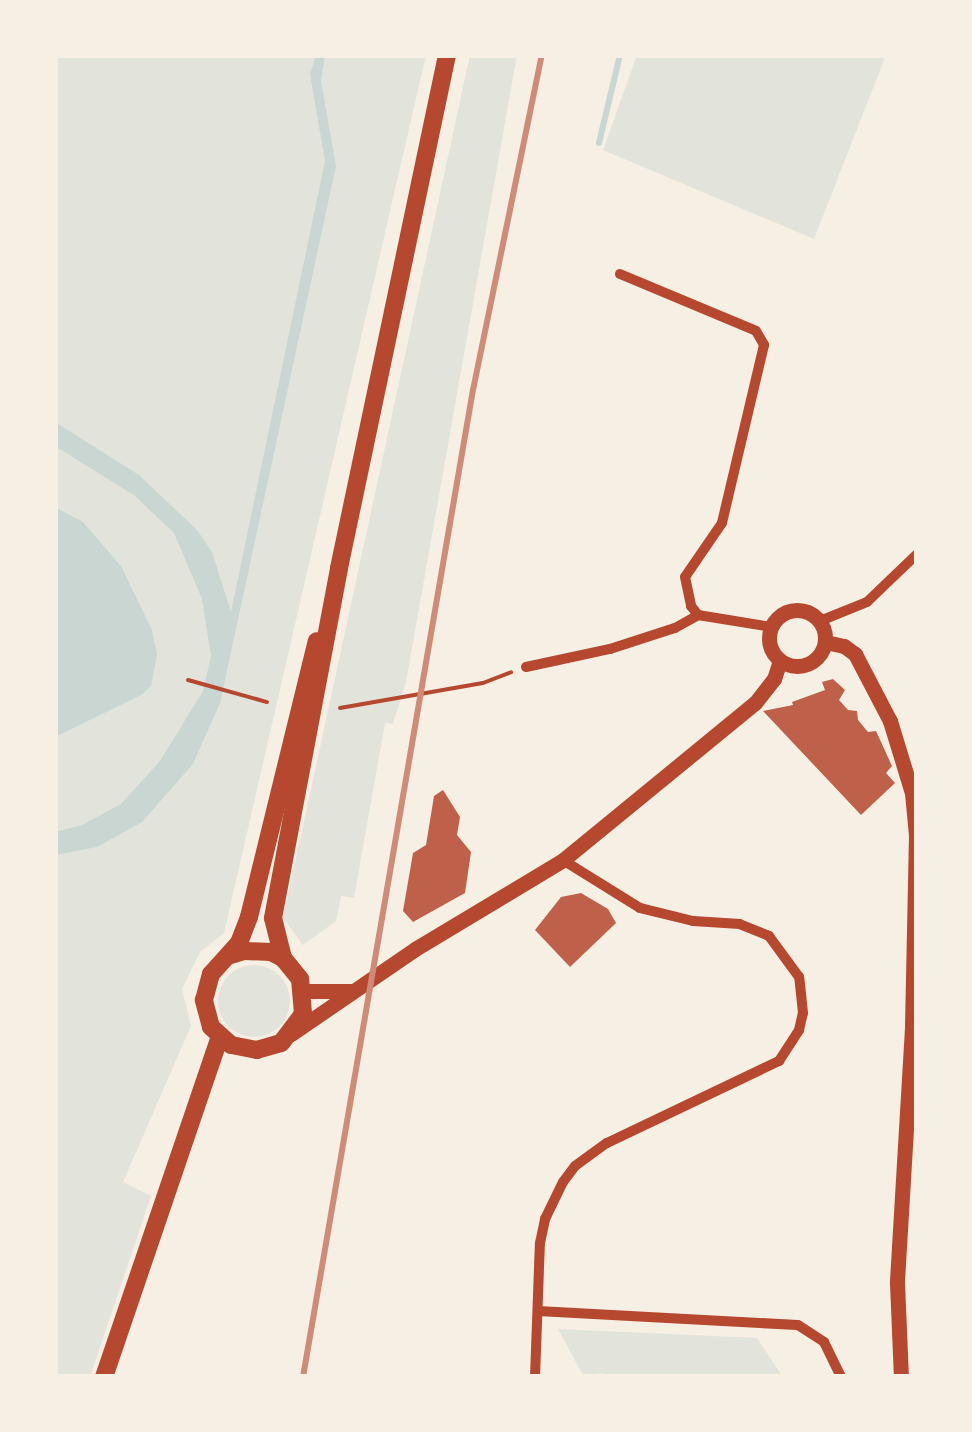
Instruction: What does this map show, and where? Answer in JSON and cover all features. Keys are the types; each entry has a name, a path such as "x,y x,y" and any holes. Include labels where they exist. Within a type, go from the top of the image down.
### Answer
{"main road":[{"path":"338,568 327,649 272,918 283,958 304,991 302,1014 292,1034 257,1050 231,1045 211,1026 204,1000 211,974 231,955 249,916 338,568 448,55"},
{"path":"231,955 258,950 283,958"},
{"path":"104,1377 220,1037"}],"street":[{"path":"620,274 756,332 764,345 722,524 685,577 691,606 698,614 771,627"},
{"path":"820,621 867,602 917,554"},
{"path":"804,610 820,621 826,642 818,657 804,666 780,660 770,645 771,627 784,612 804,610"},
{"path":"526,667 675,628 698,614"},
{"path":"826,642 844,646 855,654 890,721 912,793 917,835 912,1028 897,1283 902,1377"},
{"path":"292,1034 317,1020 351,990 562,860 755,704 774,679 780,660"},
{"path":"535,1377 544,1219 575,1166 607,1142 778,1062 799,1030 803,1013 799,977 779,944 769,936 740,924 693,921 640,908 562,860"},
{"path":"304,991 351,990"},
{"path":"538,1311 798,1326 824,1342 841,1377"}],"path":[{"path":"340,708 483,682 526,667"},
{"path":"188,680 267,702"}],"shaded area":[{"path":"55,55 426,55 224,933 200,952 182,989 191,1026 123,1182 151,1196 90,1377 55,1377"},
{"path":"316,55 325,55 321,81 336,166 220,703 193,764 142,822 97,847 55,855 55,832 82,825 121,804 160,761 203,691 211,656 202,599 174,533 135,496 55,446 55,422 139,475 197,530 212,552 231,612 325,161 310,74"},
{"path":"470,55 517,55 406,682 393,724 385,723 354,898 341,896 336,921 303,945 283,918"},
{"path":"637,55 886,55 814,239 603,150"},
{"path":"55,507 83,522 121,566 152,630 157,655 151,686 141,695 55,737"},
{"path":"254,965 279,976 290,1001 279,1026 254,1037 229,1026 218,1001 229,976"},
{"path":"558,1329 757,1338 783,1377 604,1377 601,1373 584,1377"}],"building":[{"path":"833,679 845,690 839,700 848,710 857,711 858,720 868,732 876,731 892,766 886,773 895,783 861,815 763,711 793,705 792,702 825,690 822,682"},
{"path":"443,790 460,817 457,835 471,852 465,893 413,922 403,911 413,853 426,845 434,796"},
{"path":"581,893 608,909 616,923 570,967 535,930 561,897"}],"waterway":[{"path":"599,143 620,55"}],"railway":[{"path":"303,1377 473,390 542,55"}]}
